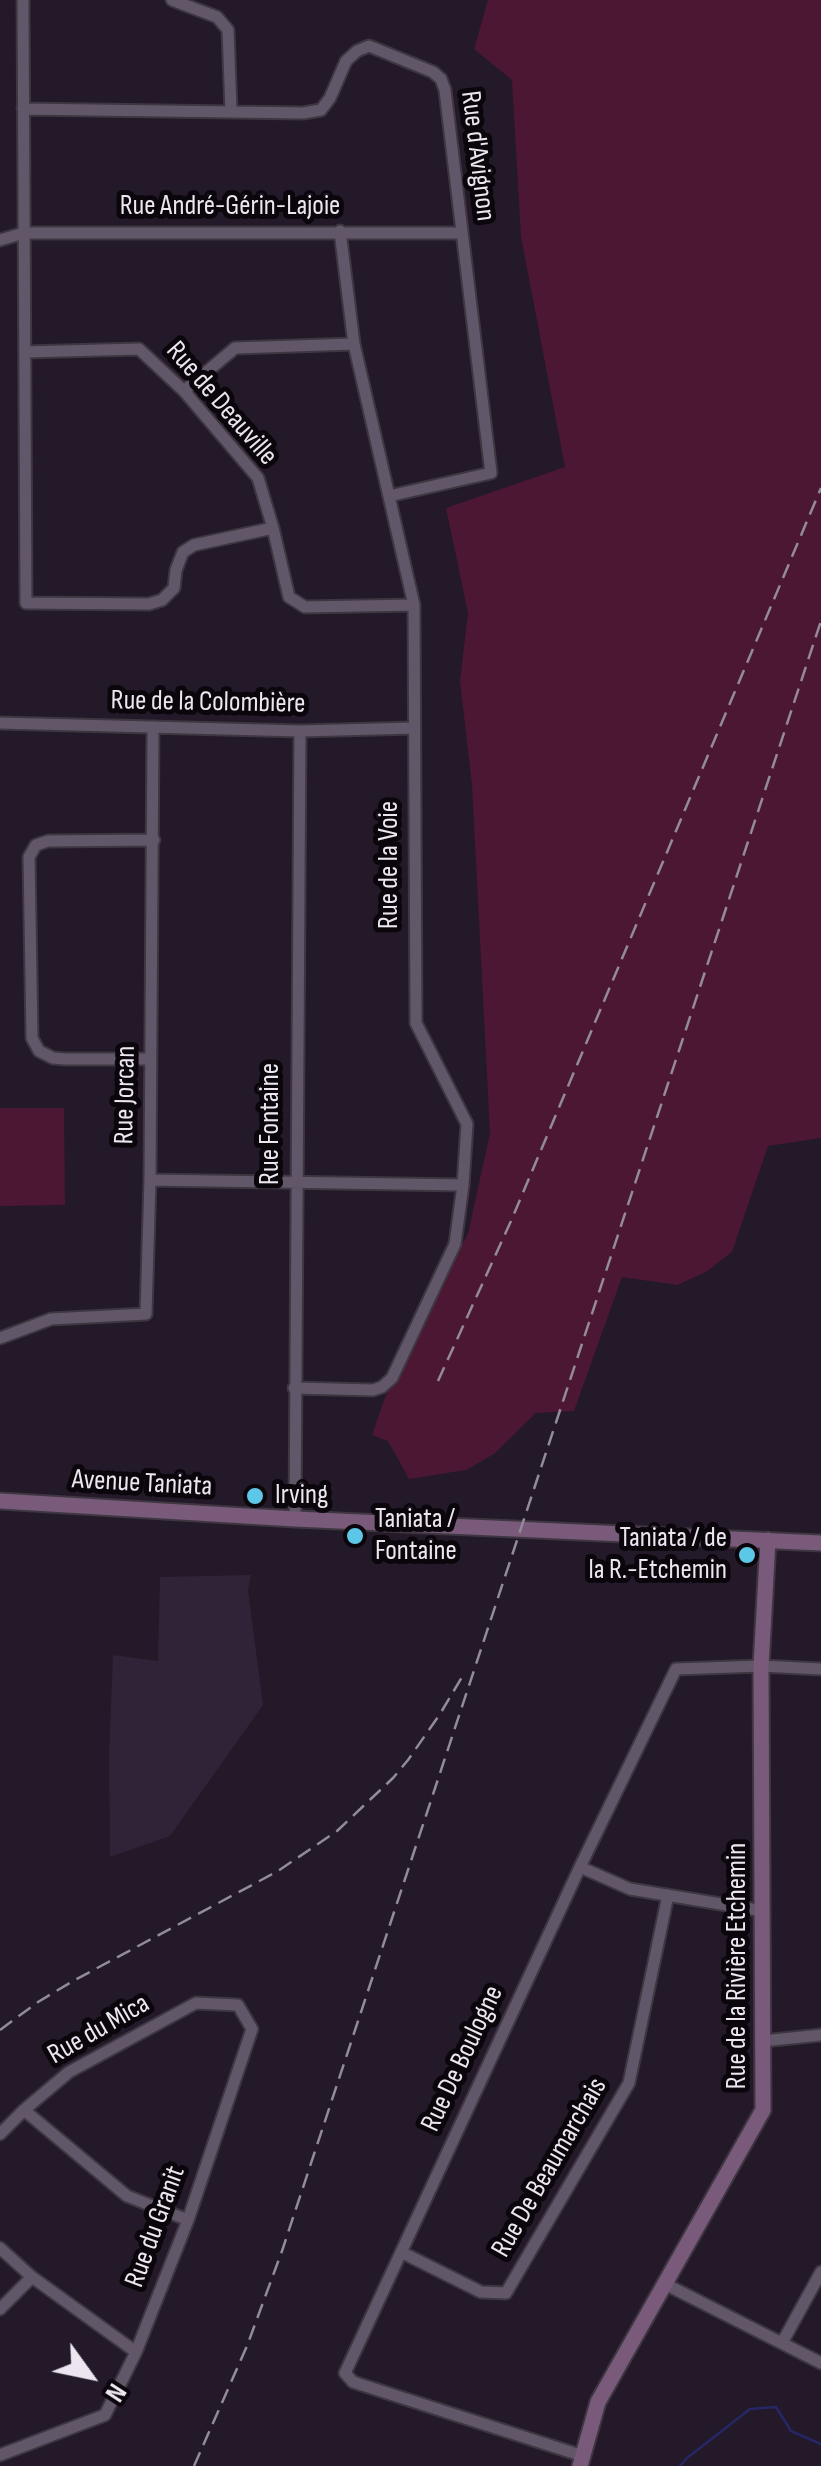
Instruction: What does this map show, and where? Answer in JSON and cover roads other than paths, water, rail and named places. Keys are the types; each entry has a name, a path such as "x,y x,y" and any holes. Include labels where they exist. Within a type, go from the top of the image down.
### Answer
{"street":[{"path":"23,0 26,603 150,604 162,600 174,588 183,552 194,545 273,528"},
{"path":"172,0 217,17 228,30 230,111"},
{"name":"Rue d'Avignon","path":"24,109 303,114 321,110 346,61 356,50 369,46 441,79 491,472 388,496"},
{"name":"Rue de la Voie","path":"294,1388 372,1390 392,1378 456,1244 467,1124 416,1023 414,605 354,344 340,232"},
{"name":"Rue André-Gérin-Lajoie","path":"0,240 24,233 461,233"},
{"path":"184,391 235,348 354,344"},
{"name":"Rue de Deauville","path":"24,352 139,349 184,391 258,478 288,597 305,607 414,605"},
{"name":"Rue de la Colombière","path":"0,723 300,731 414,728"},
{"name":"Rue Jorcan","path":"0,1338 51,1318 146,1314 153,727"},
{"name":"Rue Fontaine","path":"295,1518 300,731"},
{"path":"151,1059 65,1059 39,1050 32,1038 29,856 36,845 48,841 154,840"},
{"path":"150,1180 463,1185"},
{"name":"Avenue Taniata","path":"0,1500 821,1542"},
{"name":"Rue de la Rivière Etchemin","path":"582,2461 598,2402 764,2110 761,1666 768,1540"},
{"name":"Rue De Boulogne","path":"582,2461 353,2382 345,2373 676,1668 821,1669"},
{"path":"580,1867 630,1889 762,1910"},
{"name":"Rue De Beaumarchais","path":"401,2252 481,2292 506,2293 629,2083 668,1895"},
{"name":"Rue du Mica","path":"0,2134 69,2072 196,2003 238,2006"},
{"name":"Rue du Granit","path":"0,2455 105,2416 136,2352 188,2220 252,2029 238,2006"},
{"path":"763,2040 821,2035"},
{"path":"24,2110 127,2196 188,2220"},
{"path":"0,2248 136,2352"},
{"path":"782,2343 821,2272"},
{"path":"0,2309 32,2276"},
{"path":"665,2284 821,2363"}],"waterway":[{"path":"680,2466 750,2409 776,2407 791,2431 821,2444"}],"railway":[{"path":"438,1381 511,1221 821,488"},
{"path":"194,2466 247,2346 282,2251 821,621"},
{"path":"0,2030 73,1981 278,1871 337,1831 408,1760 462,1677"}],"place":[{"name":"Irving","path":"255,1496"},
{"name":"Taniata / Fontaine","path":"355,1536"},
{"name":"Taniata / de la R.-Etchemin","path":"747,1555"}]}
